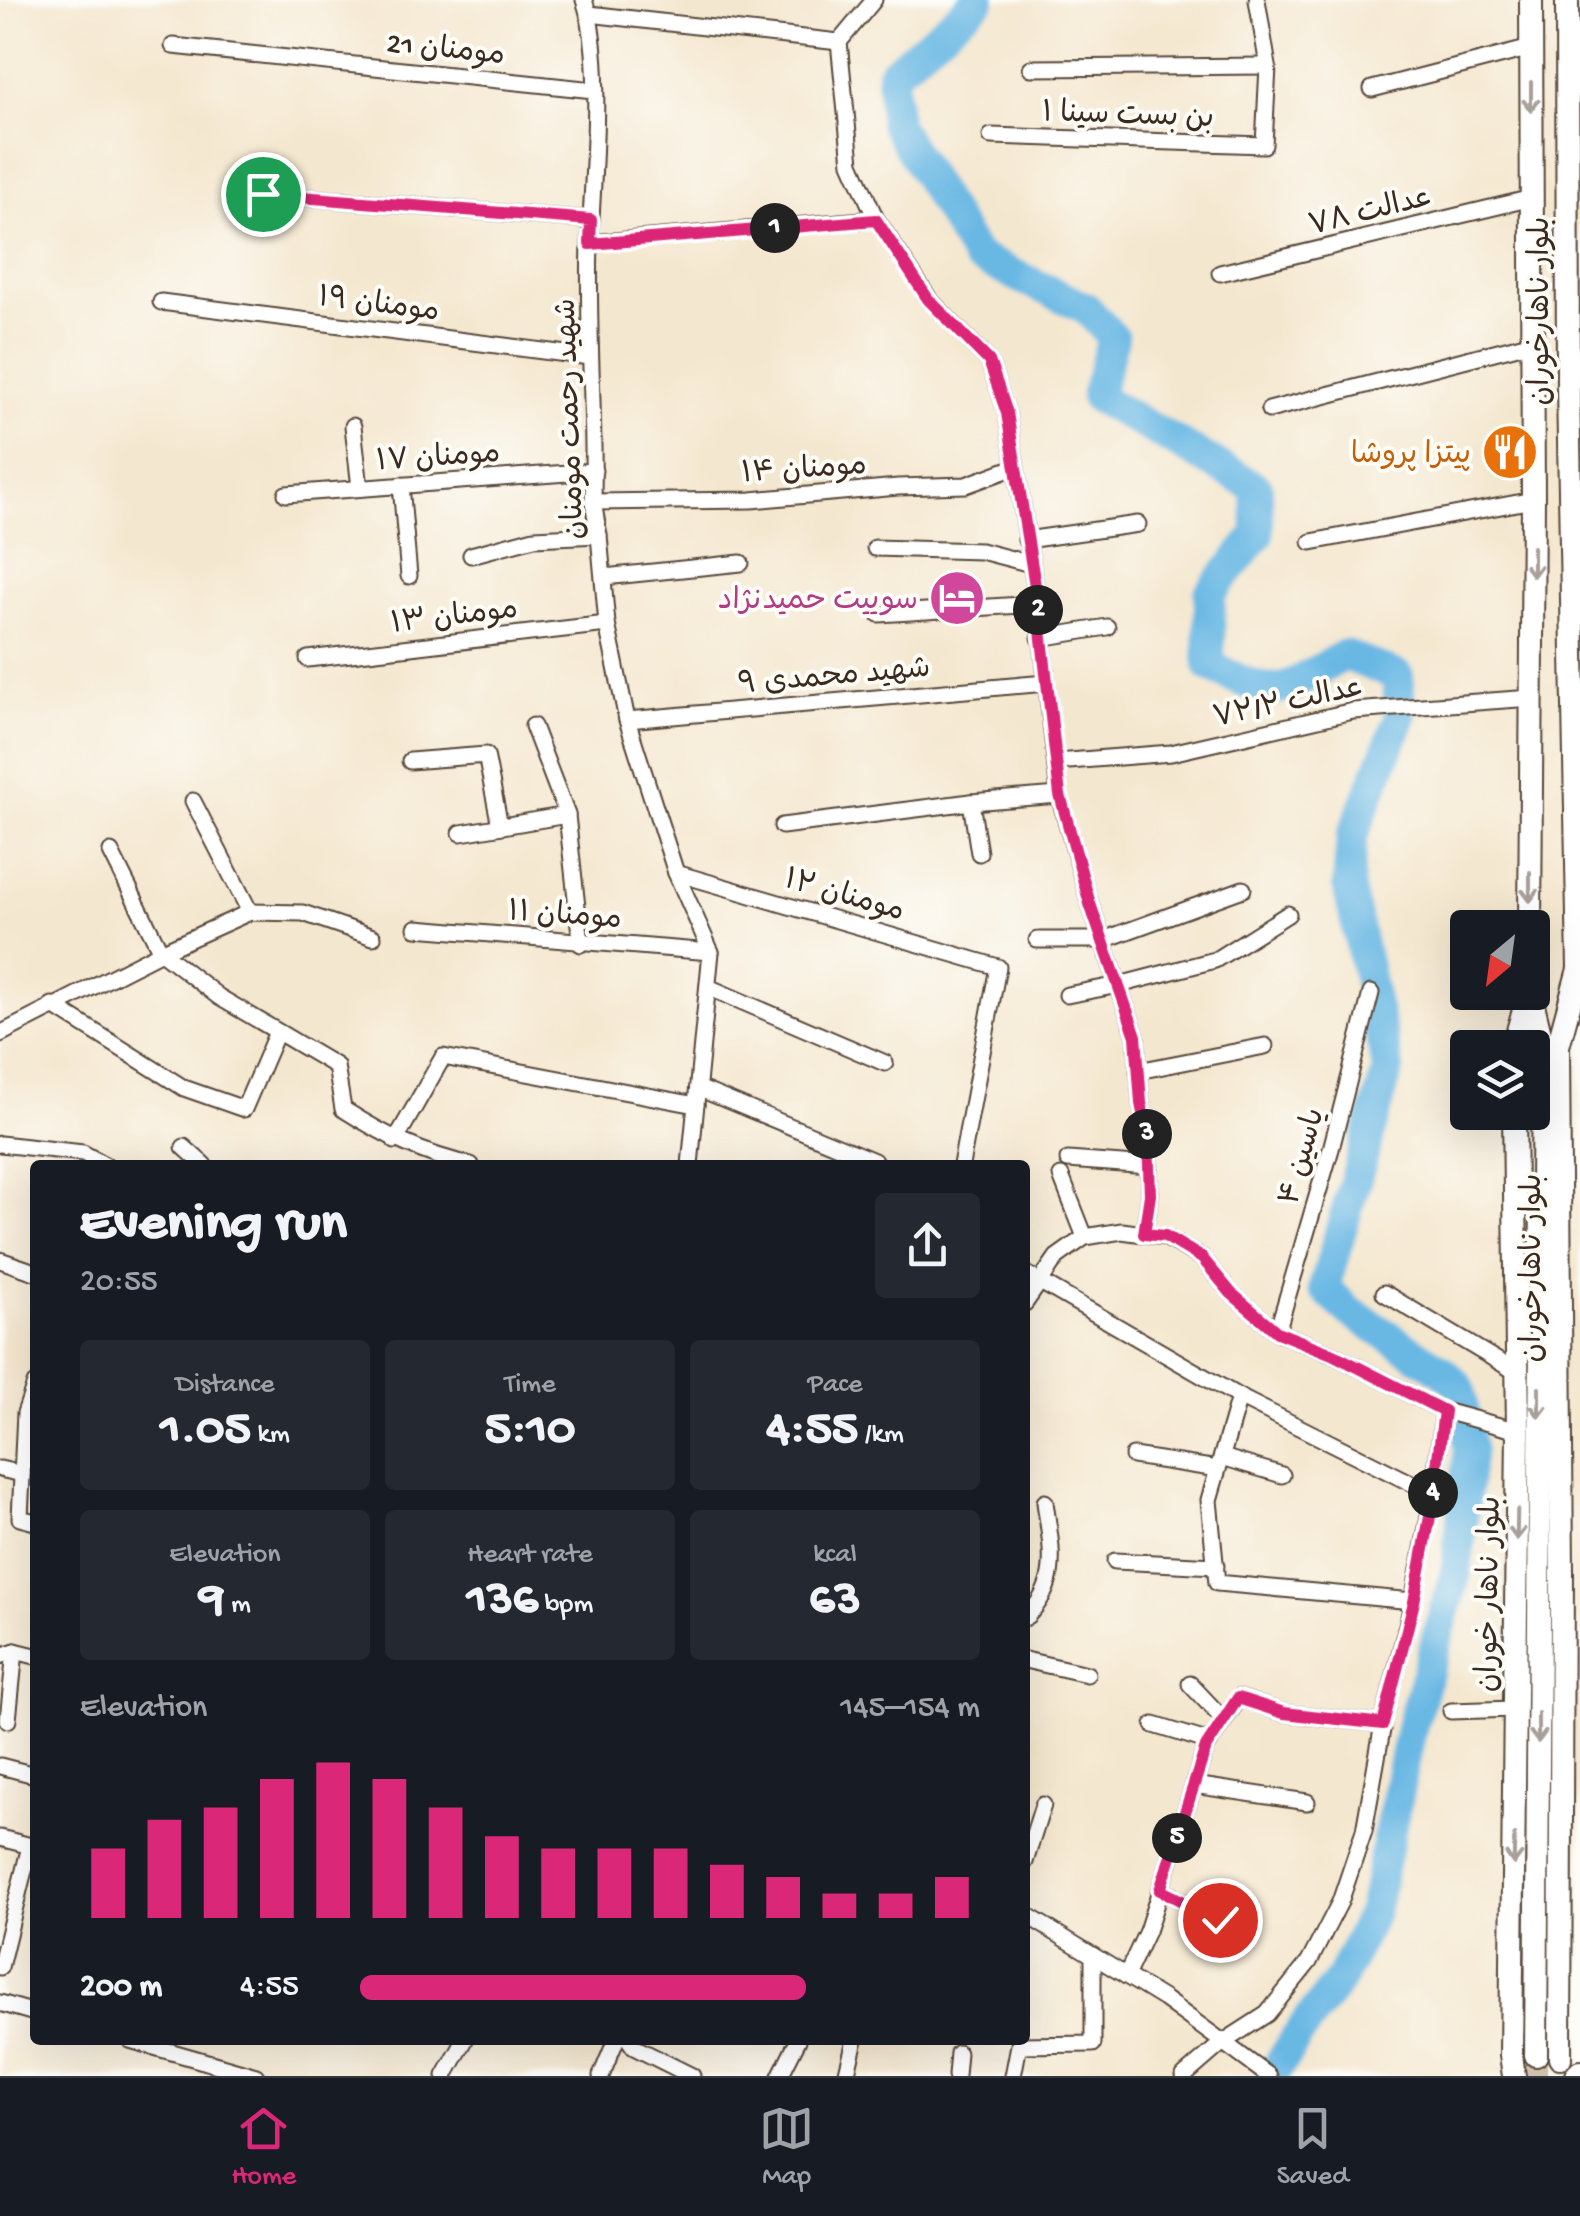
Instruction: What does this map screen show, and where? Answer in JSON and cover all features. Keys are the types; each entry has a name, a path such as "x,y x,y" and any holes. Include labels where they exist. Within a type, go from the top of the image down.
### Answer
{"main road":[{"name":"بلوار ناهارخوران","path":"1530,910 1534,500 1531,0"},
{"name":"بلوار ناهارخوران","path":"1543,2063 1562,1552 1558,1046 1579,969 1571,6"},
{"path":"1579,969 1580,988"},
{"name":"بلوار ناهارخوران","path":"1533,1010 1542,1046 1543,2063"},
{"name":"بلوار ناهار خوران","path":"1513,2066 1518,1431 1514,1130"},
{"path":"1513,2066 1543,2063"}],"street":[{"path":"874,0 839,42 852,163 876,220 928,299 989,361 1007,413 1038,604 1060,795 1136,1036 1149,1166 1150,1195 1144,1234"},
{"path":"1032,68 1268,66 1257,0"},
{"path":"586,7 839,42"},
{"name":"شهید رحمت مومنان","path":"586,7 594,90 590,244 593,502 600,535 607,624 627,720 676,873 710,952 690,1160"},
{"name":"مومنان 21","path":"173,46 594,90"},
{"path":"1372,89 1531,48"},
{"name":"۱ بن بست سینا","path":"991,136 1264,145 1268,66"},
{"path":"263,194 591,220"},
{"name":"۷۸ عدالت","path":"1220,273 1532,198"},
{"path":"590,244 876,220"},
{"name":"مومنان ۱۹","path":"162,302 590,356"},
{"path":"1269,410 1533,342"},
{"path":"353,426 360,488"},
{"name":"مومنان ۱۴","path":"593,502 751,500 966,485 1015,468"},
{"name":"مومنان ۱۷","path":"286,494 594,470"},
{"path":"402,485 408,576"},
{"path":"1312,542 1534,500"},
{"path":"1026,540 1138,524"},
{"path":"471,555 534,538 600,535"},
{"path":"875,548 981,552 1030,564"},
{"path":"604,577 742,563"},
{"path":"879,614 1038,604"},
{"name":"مومنان ۱۳","path":"308,660 607,624"},
{"path":"1040,638 1108,627"},
{"name":"۹ شهید محمدی","path":"627,720 1046,683"},
{"name":"عدالت ۷۲/۲","path":"1056,762 1172,753 1352,711 1532,698"},
{"path":"533,726 567,815 581,944"},
{"path":"410,761 486,754 500,826"},
{"path":"782,826 1060,795"},
{"path":"193,801 250,912"},
{"path":"971,802 979,853"},
{"path":"461,833 567,815"},
{"path":"111,852 162,952 219,997 336,1066 342,1110 396,1142 437,1160"},
{"name":"مومنان ۱۲","path":"676,873 998,967 962,1160"},
{"path":"1037,940 1103,940 1244,889"},
{"path":"0,1034 52,1005 250,912 303,913 373,936"},
{"path":"1067,995 1216,960 1288,914"},
{"name":"مومنان ۱۱","path":"416,928 710,952"},
{"path":"708,987 885,1063"},
{"name":"یاسین ۴","path":"1277,1332 1332,1150 1371,994"},
{"path":"52,1005 184,1088 244,1109 277,1032"},
{"path":"1138,1071 1264,1046"},
{"path":"396,1142 443,1057 696,1105"},
{"path":"698,1088 874,1160"},
{"path":"0,1144 83,1153 96,1160"},
{"path":"184,1147 198,1160"},
{"path":"1068,1160 1149,1166"},
{"path":"1061,1176 1085,1237"},
{"path":"1433,1494 1239,1397 1032,1278 1085,1237 1122,1231 1165,1236 1202,1258 1231,1293 1277,1332 1332,1354 1450,1413 1518,1431"},
{"path":"0,1260 30,1270"},
{"path":"1384,1293 1518,1373"},
{"path":"1217,1575 1209,1500 1239,1397"},
{"path":"27,1520 22,1474 25,1413 30,1398"},
{"path":"1184,2076 1222,2043 1267,2014 1309,1962 1340,1902 1364,1832 1383,1724 1414,1602 1450,1413"},
{"path":"1133,1456 1220,1463 1282,1475"},
{"path":"0,1469 22,1474"},
{"path":"1030,1613 1042,1602 1053,1566 1045,1502"},
{"path":"1116,1562 1414,1602"},
{"path":"8,1653 8,1720"},
{"path":"1030,1661 1087,1674"},
{"path":"1190,1684 1224,1720"},
{"path":"1126,1976 1146,1931 1210,1742 1238,1698 1284,1713 1383,1724"},
{"path":"1451,1711 1515,1709"},
{"path":"1154,1726 1210,1742"},
{"path":"0,1766 30,1775"},
{"path":"1194,1785 1306,1802"},
{"path":"1030,1846 1043,1805"},
{"path":"0,1838 30,1846"},
{"path":"0,1967 30,1854"},
{"path":"1160,1890 1220,1920 1203,1947"},
{"path":"1030,1917 1164,2000 1269,2076"},
{"path":"1030,2045 1093,2044 1093,1956"},
{"path":"0,2003 30,2012"},
{"path":"148,2045 256,2076"},
{"path":"445,2076 462,2045"},
{"path":"601,2076 614,2045"},
{"path":"633,2045 692,2076"},
{"path":"780,2076 796,2045"},
{"path":"846,2076 855,2045"},
{"path":"1014,2076 1020,2045"},
{"path":"956,2076 958,2053"}],"waterway":[{"path":"979,0 892,73 895,124 976,257 1086,308 1113,338 1096,397 1257,488 1258,535 1210,593 1209,665 1266,688 1291,684 1345,655 1398,676 1400,719 1352,837 1348,885 1388,1069 1324,1288 1349,1311 1443,1371 1459,1387 1470,1448 1456,1572 1411,1728 1373,1912 1342,1976 1272,2076"}],"tunnel":[{"path":"1536,2055 1536,2076"}],"place":[{"name":"پیتزا پروشا","path":"1510,452"},
{"name":"سوییت حمیدنژاد","path":"957,598"}],"route":[{"path":"263,194 591,220 590,244 876,220 928,299 989,361 1007,413 1038,604 1060,795 1090,904 1136,1036 1148,1139 1150,1195 1144,1234 1165,1236 1202,1258 1231,1293 1277,1332 1332,1354 1444,1411 1414,1602 1383,1724 1284,1713 1238,1698 1206,1747 1160,1890 1220,1920"}]}
